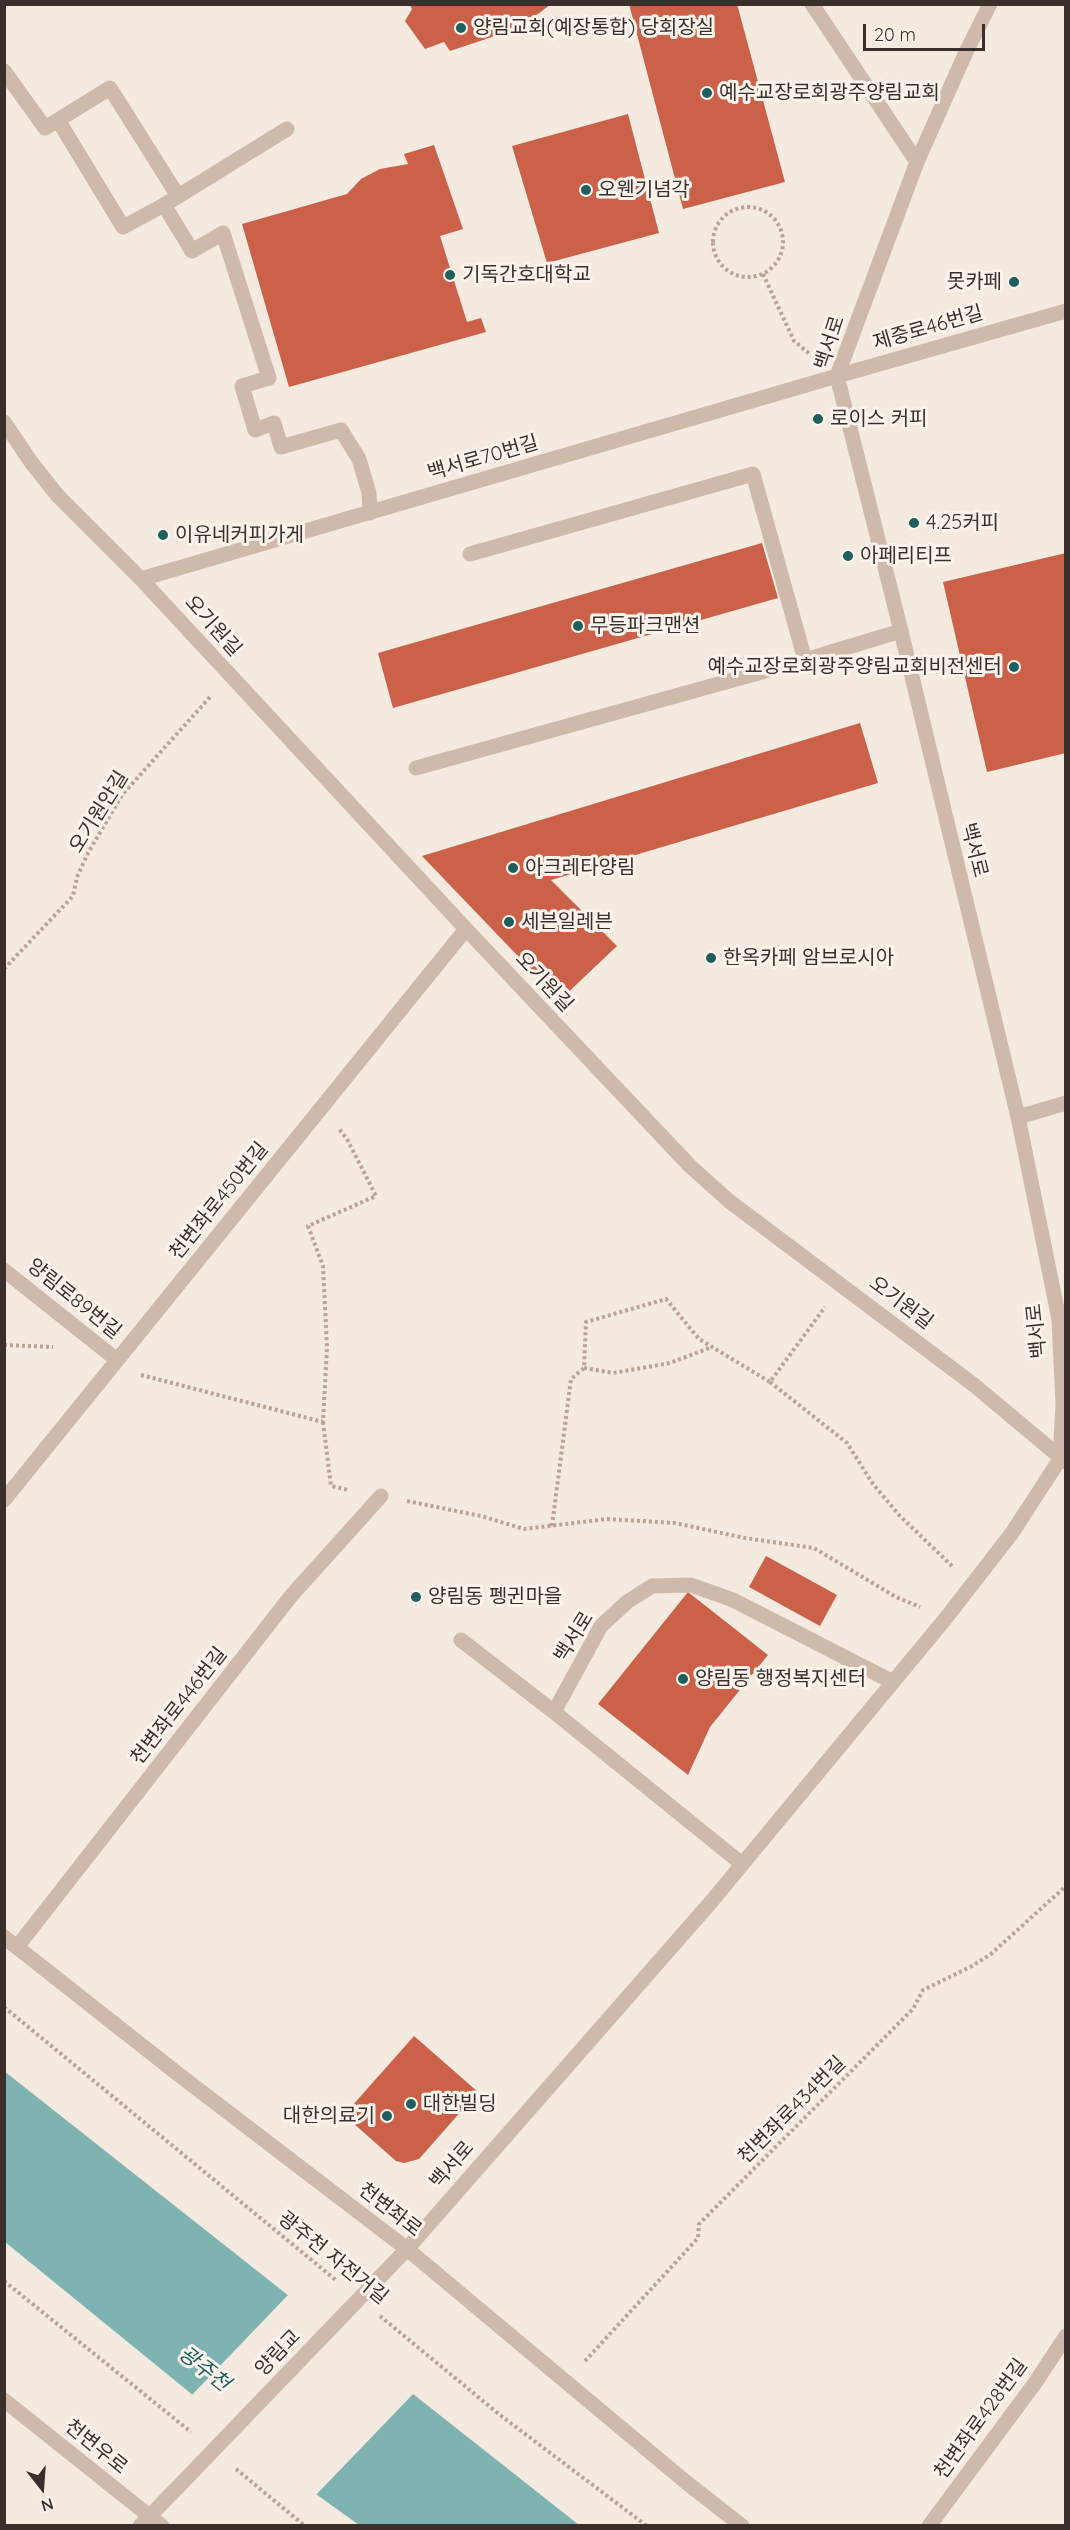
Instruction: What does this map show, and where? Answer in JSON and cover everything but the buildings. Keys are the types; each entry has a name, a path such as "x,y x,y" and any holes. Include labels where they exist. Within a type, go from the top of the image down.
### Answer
{"street":[{"path":"812,4 917,162"},
{"name":"백서로","path":"407,2249 742,1864 946,1618 1064,1463 1059,1319 1018,1117 901,630 837,376 917,162 990,4"},
{"path":"4,71 45,128 110,88 178,196"},
{"path":"57,120 123,227 164,205 287,129"},
{"path":"164,205 192,251 223,233 269,378 242,386 255,430 274,423 281,447 341,430 359,459 369,493 370,513"},
{"name":"제중로46번길","path":"837,376 1065,310"},
{"name":"백서로70번길","path":"141,579 837,376"},
{"name":"오기원길","path":"4,422 58,496 141,579 690,1166 729,1201 974,1385 1064,1463"},
{"path":"470,554 753,474 805,660"},
{"path":"416,768 805,660 901,630"},
{"name":"천변좌로450번길","path":"4,1500 466,929"},
{"path":"1018,1117 1065,1103"},
{"name":"양림로89번길","path":"4,1270 117,1360"},
{"name":"천변좌로446번길","path":"17,1947 291,1596 381,1496"},
{"name":"백서로","path":"554,1712 601,1626 627,1602 652,1586 691,1585 733,1600 893,1682"},
{"path":"461,1640 742,1864"},
{"name":"천변좌로","path":"4,1937 178,2074 407,2249 742,2526"},
{"name":"양림교","path":"151,2523 178,2487 407,2249"},
{"name":"천변좌로428번길","path":"928,2526 1035,2383 1065,2336"},
{"name":"천변우로","path":"4,2400 151,2523"}],"path":[{"path":"747,207 770,214 778,223 783,234 780,258 773,268 763,274 752,277 730,272 722,266 716,256 713,245 718,224 735,210 747,207"},
{"path":"763,274 794,341 837,376"},
{"name":"오기원안길","path":"4,969 73,896 77,877 88,853 122,795 230,676"},
{"path":"322,1107 347,1139 376,1196 308,1226 323,1266 327,1347 323,1422 331,1486 481,1516 524,1529 607,1519 675,1522 745,1538 814,1548 896,1597 946,1618"},
{"path":"770,1382 841,1284"},
{"path":"552,1526 571,1379 584,1368 586,1322 666,1299 699,1339 770,1382 847,1443 873,1484 900,1516 972,1585"},
{"path":"584,1368 614,1373 670,1363 712,1347"},
{"path":"117,1360 145,1378 323,1422"},
{"name":"천변좌로434번길","path":"565,2381 698,2238 699,2224 913,2009 923,1990 991,1954 1065,1886"},
{"name":"광주천 자전거길","path":"4,2007 344,2286"},
{"path":"4,2281 68,2330 193,2434"},
{"name":"광주천 자전거길","path":"371,2309 500,2415 647,2526"},
{"path":"228,2463 305,2526"}],"water":[{"name":"광주천","path":"4,2071 579,2525 359,2525 302,2484 5,2242"}],"pier":[{"path":"290,2293 415,2392 314,2497 190,2397"}],"place":[{"name":"양림교회(예장통합) 당회장실","path":"461,28"},
{"name":"예수교장로회광주양림교회","path":"707,93"},
{"name":"오웬기념각","path":"586,190"},
{"name":"기독간호대학교","path":"450,275"},
{"name":"못카페","path":"1014,282"},
{"name":"로이스 커피","path":"818,419"},
{"name":"4.25커피","path":"914,523"},
{"name":"이유네커피가게","path":"163,535"},
{"name":"아페리티프","path":"848,556"},
{"name":"무등파크맨션","path":"578,626"},
{"name":"예수교장로회광주양림교회비전센터","path":"1014,667"},
{"name":"아크레타양림","path":"513,868"},
{"name":"세븐일레븐","path":"509,922"},
{"name":"한옥카페 암브로시아","path":"711,958"},
{"name":"양림동 펭귄마을","path":"416,1597"},
{"name":"양림동 행정복지센터","path":"683,1679"},
{"name":"대한빌딩","path":"411,2104"},
{"name":"대한의료기","path":"387,2116"}]}
